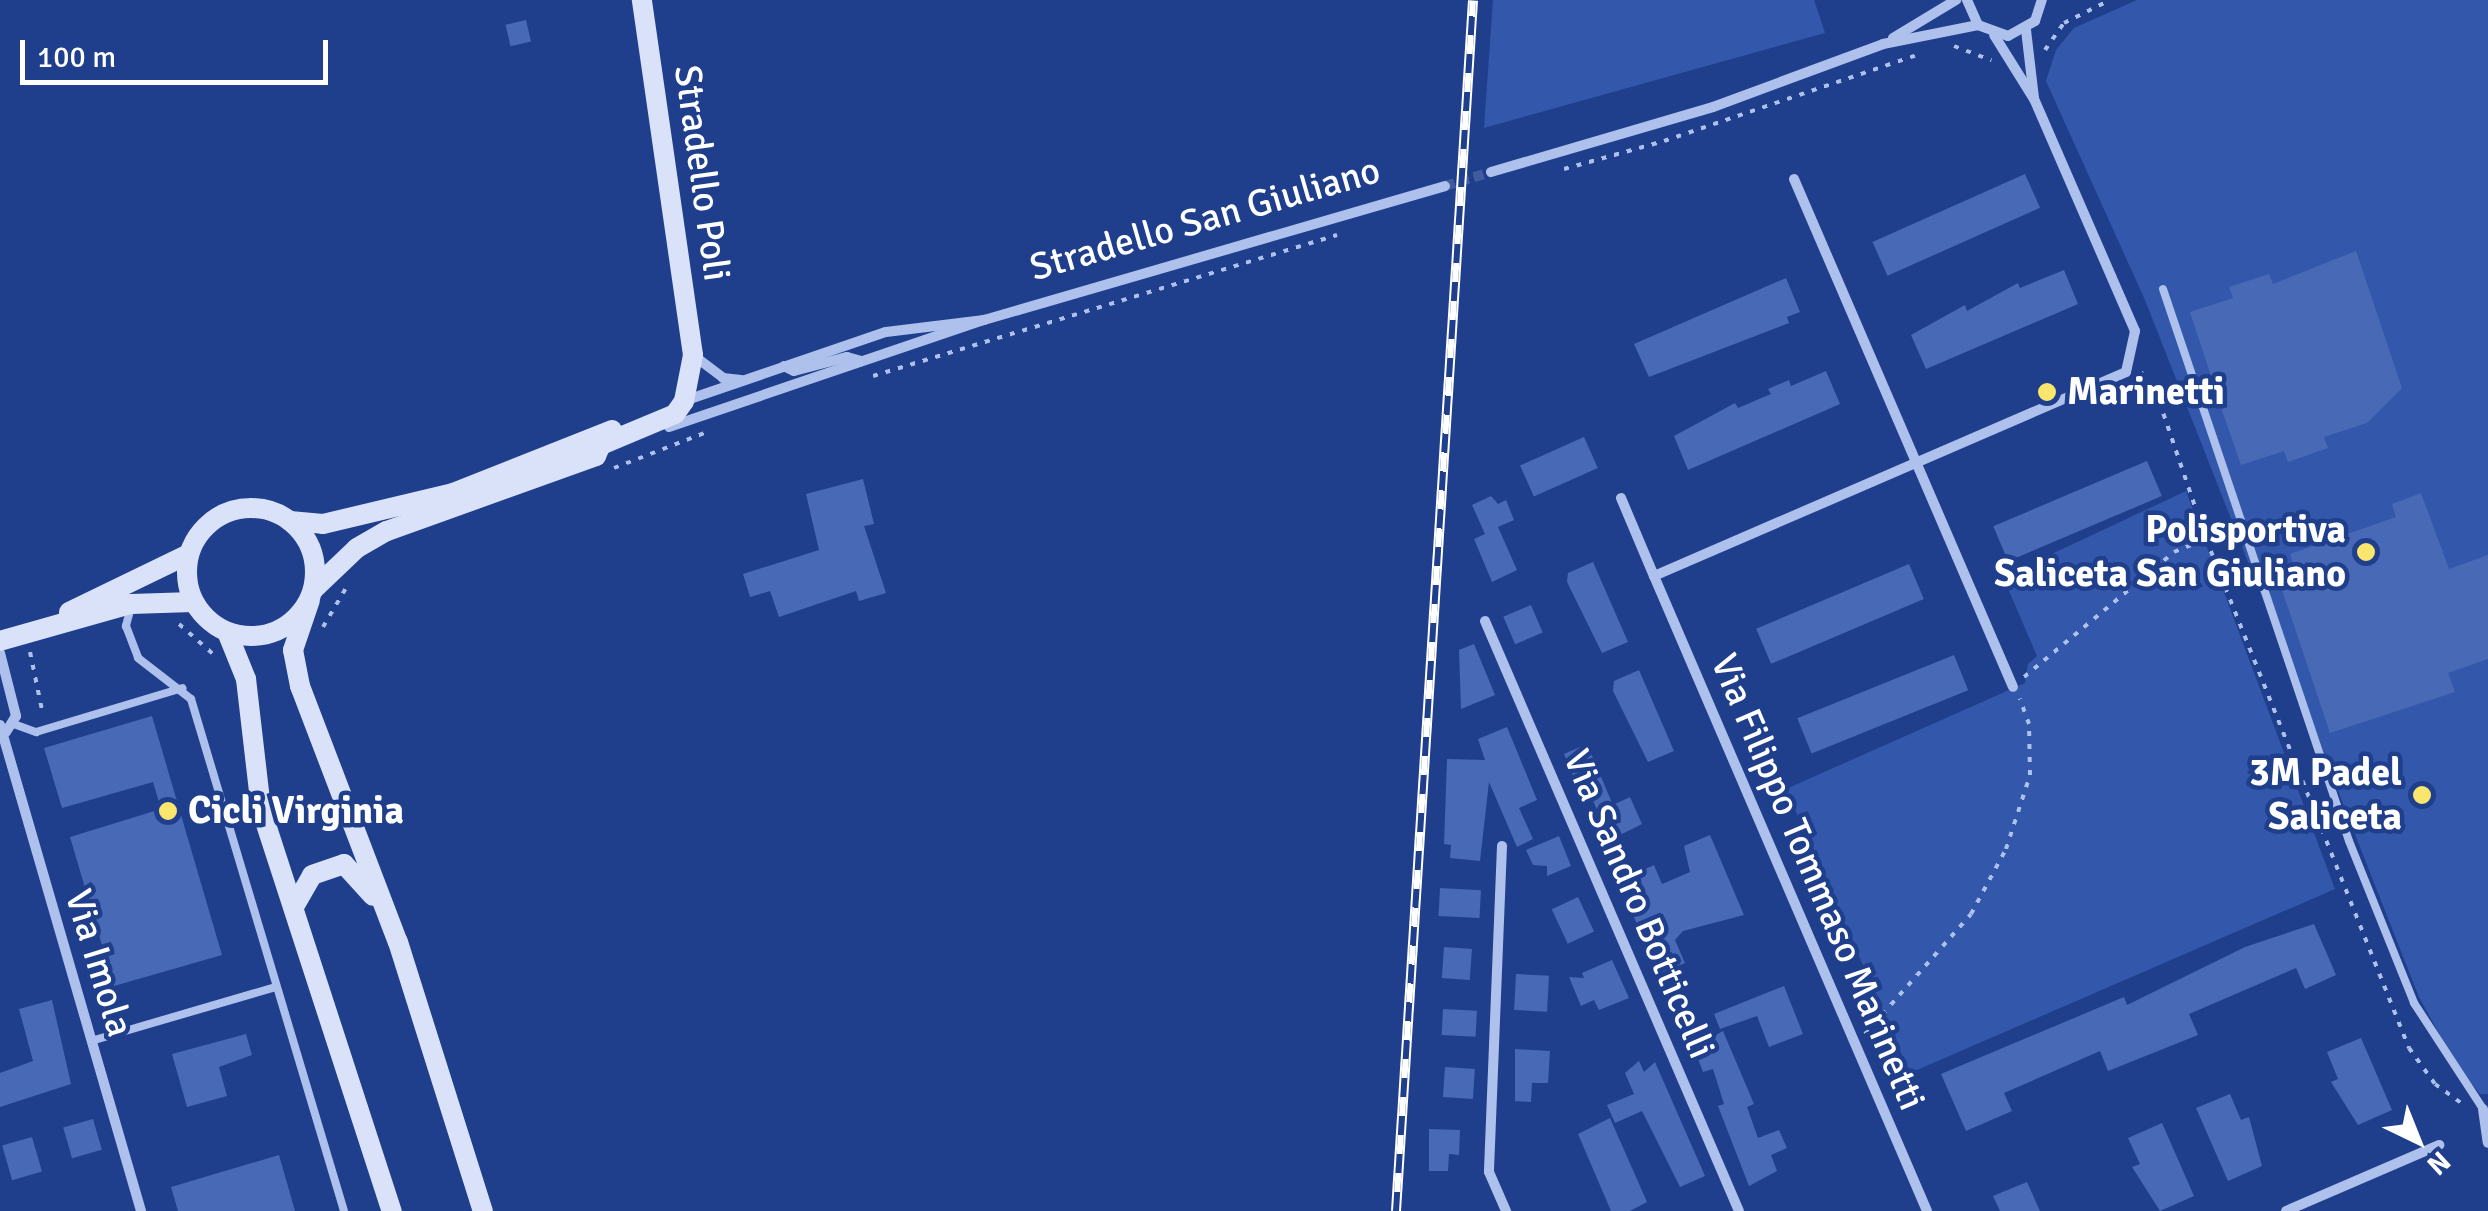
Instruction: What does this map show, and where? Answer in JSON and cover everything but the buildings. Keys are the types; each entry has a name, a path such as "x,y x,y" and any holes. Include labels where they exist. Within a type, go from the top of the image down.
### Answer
{"street":[{"name":"Stradello Poli","path":"642,0 694,355 684,402"},
{"path":"1883,44 1956,0"},
{"path":"1654,576 2115,380 2132,360 2135,330 2034,99 1994,35 1978,26 1967,0"},
{"path":"2034,99 2026,30 2043,0"},
{"path":"1491,172 1712,106 1883,44 1978,26"},
{"path":"1994,35 2026,30"},
{"path":"1794,179 2013,687"},
{"name":"Stradello San Giuliano","path":"312,594 358,548 388,531 602,463 862,362 984,320 1445,186"},
{"name":"Stradello San Giuliano","path":"290,522 323,524 453,493 742,380 886,332 984,320"},
{"path":"694,355 724,378 742,380"},
{"name":"Stradello San Giuliano","path":"784,366 794,371 847,357 862,362"},
{"name":"Stradello San Giuliano","path":"602,463 601,445 675,414 684,402"},
{"name":"Via Filippo Tommaso Marinetti","path":"1621,498 1927,1211"},
{"path":"193,602 189,554 200,532 226,512 261,508 290,522 312,552 312,594 293,650 300,686 398,942 483,1211"},
{"path":"28,632 189,554"},
{"path":"227,632 275,632 312,594"},
{"path":"0,641 131,604 193,602 227,632 246,679 261,808 296,904 392,1211"},
{"name":"Via Sandro Botticelli","path":"1484,620 1739,1211"},
{"name":"Via Imola","path":"0,653 16,716 6,726 14,784 140,1211"},
{"path":"1502,846 1489,1172 1506,1211"},
{"path":"296,904 312,875 344,864 366,884 398,942"},
{"path":"2483,1109 2488,1142"},
{"path":"2286,1211 2439,1145"},
{"path":"376,1158 368,1169 380,1211"}],"lane":[{"path":"2163,289 2349,840 2414,1003 2483,1109"},
{"path":"131,604 126,626 138,658 183,688 344,1211"},
{"path":"6,726 36,732 183,688"},
{"path":"91,1042 276,986"}],"path":[{"path":"2033,70 2042,66 2045,46 2064,23 2110,0"},
{"path":"1946,46 1989,58 2006,80 2017,76"},
{"path":"1558,170 1664,142 1930,51"},
{"path":"868,378 1349,232"},
{"path":"2132,360 2155,390 2206,538 2409,1048 2448,1096 2483,1109"},
{"path":"602,463 720,428"},
{"path":"1854,1042 1886,1017 1972,914 2006,849 2025,798 2031,755 2026,710 2013,687 2174,552 2206,538"},
{"path":"314,641 348,583"}],"shaded area":[{"path":"1493,0 1814,0 1825,33 1484,128"},
{"name":"Polisportiva Saliceta San Giuliano","path":"2137,0 2488,0 2488,1094 2480,1094 2457,1066 2419,997 2145,300 2046,81 2056,50 2074,28"},
{"path":"2186,491 2335,889 1910,1073 1786,789 2025,683 2028,664 2037,656 2003,577"}],"tunnel":[{"path":"1445,186 1491,172"}],"railway":[{"path":"1396,1211 1473,0"}],"place":[{"name":"Marinetti","path":"2047,392"},
{"name":"Polisportiva Saliceta San Giuliano","path":"2366,552"},
{"name":"3M Padel Saliceta","path":"2422,795"},
{"name":"Cicli Virginia","path":"168,811"}]}
